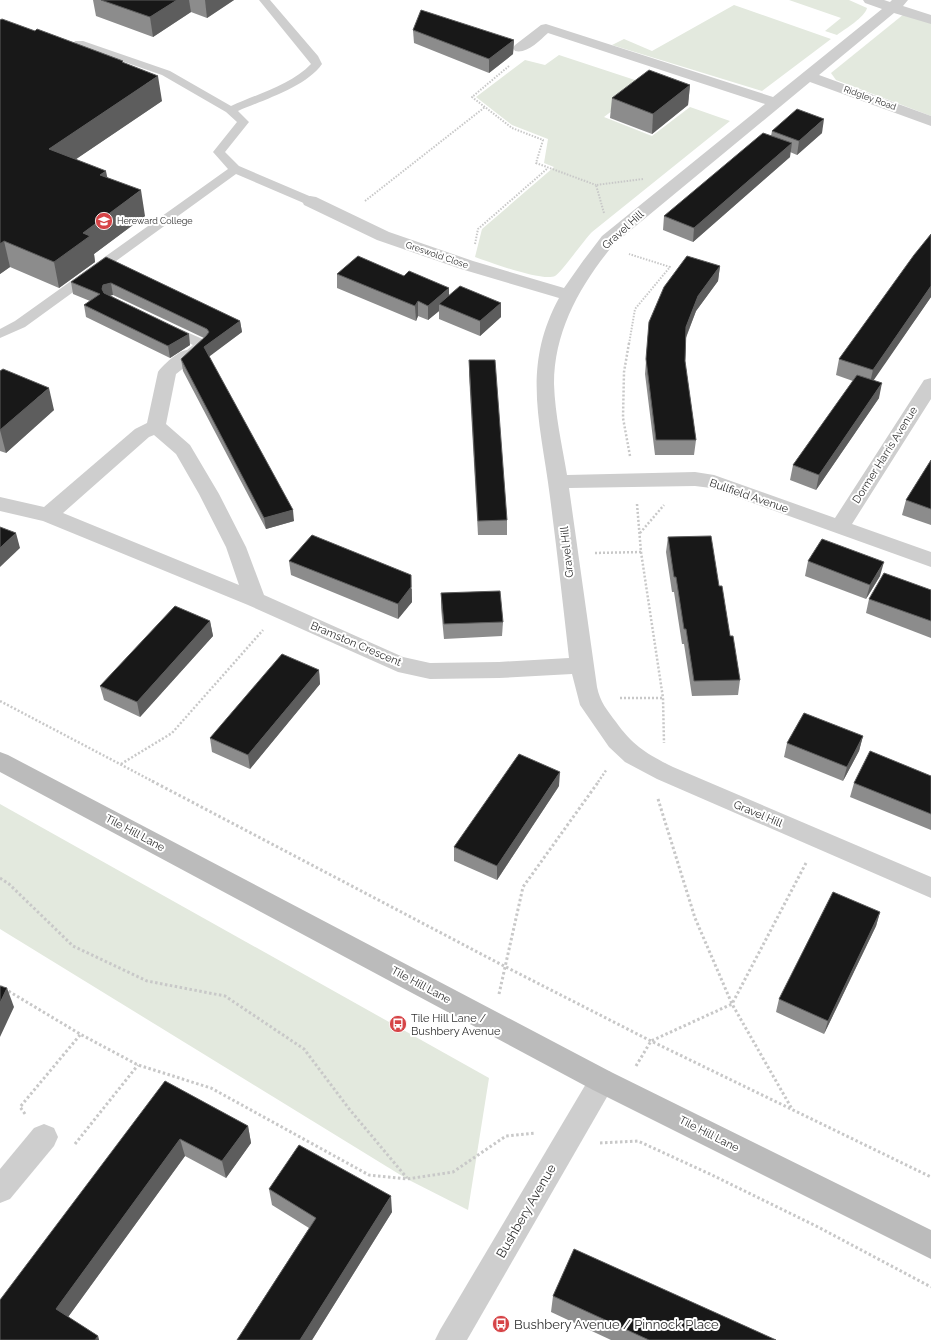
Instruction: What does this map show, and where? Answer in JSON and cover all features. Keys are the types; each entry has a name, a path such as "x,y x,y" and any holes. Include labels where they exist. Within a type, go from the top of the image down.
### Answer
{"main road":[{"name":"Tile Hill Lane","path":"0,761 602,1081 931,1245"}],"street":[{"path":"870,0 897,4 931,20"},
{"name":"Gravel Hill","path":"897,4 608,240 587,265 568,295 555,324 548,348 544,395 559,482 582,665 590,702 600,719 623,748 638,759 665,773 931,888"},
{"path":"520,48 546,28 777,103"},
{"name":"Ridgley Road","path":"809,76 931,121"},
{"name":"Greswold Close","path":"310,201 383,236 467,266 568,295"},
{"path":"156,426 167,372 187,356"},
{"name":"Dormer Harris Avenue","path":"840,527 931,384"},
{"path":"48,515 142,433 156,426"},
{"path":"156,426 183,450 209,494 236,547 255,600"},
{"name":"Bullfield Avenue","path":"559,482 634,479 695,479 714,482 931,560"},
{"name":"Bramston Crescent","path":"0,504 48,515 255,600 398,664 430,671 499,670 582,665"},
{"name":"Bushbery Avenue","path":"450,1340 602,1081"},
{"path":"0,1190 44,1137"}],"lane":[{"path":"230,110 302,77 313,70 317,64 314,58 264,0"},
{"path":"79,43 166,73 230,110 244,122 219,152 235,169 310,201"},
{"path":"0,334 20,324 235,169"},
{"path":"160,324 202,344 187,356"}],"path":[{"path":"520,48 520,58 472,97 512,128 543,140 536,163 596,185"},
{"path":"345,217 485,107"},
{"path":"467,266 475,245 478,228 548,168"},
{"path":"604,246 670,267 635,309 624,372 623,418 634,479 641,552 663,698 665,773 655,788 695,918 732,1004 792,1110"},
{"path":"567,553 641,552"},
{"path":"120,764 172,733 280,611"},
{"path":"589,698 663,698"},
{"path":"0,701 504,966 651,1041 931,1177"},
{"path":"504,966 523,887 623,748"},
{"path":"641,1072 635,1068 651,1041 732,1004 819,840"},
{"path":"0,878 9,884 73,946 147,981 225,996 304,1050 350,1110 407,1179"},
{"path":"0,986 80,1034 138,1065 211,1088 369,1175 407,1179 453,1172 506,1136 573,1130 601,1144 638,1141 712,1175 818,1227 931,1287"},
{"path":"80,1034 20,1108 44,1137 74,1145 138,1065"}],"shaded area":[{"path":"789,0 849,0 867,8 859,19 837,35 825,31 841,18"},
{"path":"734,5 831,39 762,91 612,45 624,39 652,51"},
{"path":"904,14 931,22 931,116 836,80 831,73"},
{"path":"559,55 638,81 638,91 604,117 652,136 690,107 730,121 592,232 558,274 549,277 516,271 475,257 482,229 554,167 544,163 548,139 512,125 476,97 525,60 545,65"},
{"path":"0,804 489,1078 468,1210 407,1179 0,929"}],"building":[{"path":"101,0 177,0 150,17"},
{"path":"421,10 514,40 489,59 413,30"},
{"path":"2,19 35,31 37,29 123,61 122,62 158,76 49,149 106,171 100,175 141,190 83,233 90,236 54,262 4,241 0,244 0,20"},
{"path":"649,70 690,85 653,114 612,98"},
{"path":"797,109 824,119 799,141 772,131"},
{"path":"763,133 792,143 694,228 664,216"},
{"path":"931,234 931,286 873,370 839,359 914,255"},
{"path":"358,256 404,276 409,271 449,288 428,306 418,301 415,306 337,274"},
{"path":"687,256 720,266 698,296 686,327 685,361 696,440 656,440 646,359 649,322 664,287"},
{"path":"106,257 240,321 204,347 293,510 264,518 181,359 206,336 209,332 207,329 111,283 103,285 102,289 104,293 189,334 168,346 84,305 100,294 71,282"},
{"path":"460,286 501,303 480,321 439,304"},
{"path":"469,360 495,360 507,520 478,521"},
{"path":"3,369 49,388 0,430 0,371"},
{"path":"857,375 882,383 819,475 793,465"},
{"path":"931,460 931,509 906,500"},
{"path":"0,527 16,533 0,548"},
{"path":"312,535 411,575 411,587 398,604 289,561"},
{"path":"711,536 719,586 722,586 730,636 733,636 740,680 694,681 686,629 684,629 668,537"},
{"path":"822,539 884,562 870,585 808,561"},
{"path":"884,573 931,590 931,621 869,599"},
{"path":"500,591 503,622 444,624 441,593"},
{"path":"175,606 210,621 137,702 100,686"},
{"path":"282,654 319,670 248,755 210,738"},
{"path":"804,713 863,736 847,767 787,743"},
{"path":"870,751 931,776 931,814 854,783"},
{"path":"519,754 560,772 497,866 454,847"},
{"path":"833,892 880,912 828,1021 779,999"},
{"path":"0,986 7,988 0,1003"},
{"path":"165,1081 248,1126 222,1161 180,1139 56,1309 98,1336 95,1340 0,1340 0,1300"},
{"path":"299,1145 391,1196 300,1340 237,1340 316,1218 269,1189"},
{"path":"574,1249 776,1340 649,1340 553,1296"}],"place":[{"name":"Hereward College","path":"104,221"},
{"name":"Tile Hill Lane / Bushbery Avenue","path":"398,1024"},
{"name":"Bushbery Avenue / Pinnock Place","path":"501,1324"}]}
